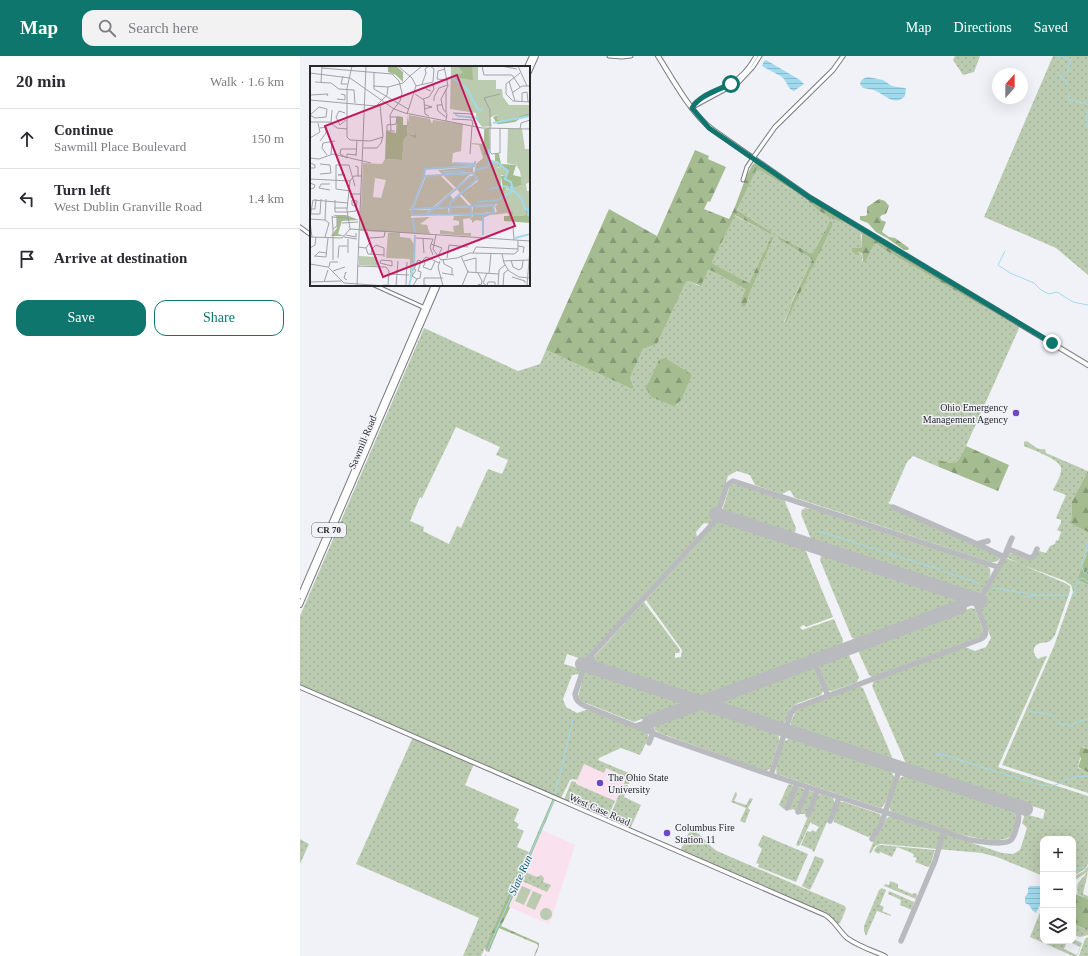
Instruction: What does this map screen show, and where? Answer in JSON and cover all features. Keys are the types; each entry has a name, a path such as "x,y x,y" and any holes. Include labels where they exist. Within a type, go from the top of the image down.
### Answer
{"main road":[{"path":"527,66 532,56"},
{"path":"530,70 536,56"},
{"path":"658,56 692,108 709,128 809,197 1088,365"},
{"path":"753,158 775,127 832,70 843,56"},
{"name":"Sawmill Road","path":"300,606 426,309 434,286"},
{"name":"Sawmill Road","path":"300,596 438,286"},
{"name":"West Case Road","path":"300,687 825,915 831,919 842,933 851,940 885,956"}],"street":[{"path":"609,56 631,56"},
{"path":"692,108 694,103 737,80 756,56"},
{"path":"692,108 739,82 753,67 760,56"},
{"path":"743,180 746,167 753,158"},
{"path":"300,227 310,234"},
{"path":"376,286 426,309"}],"shaded area":[{"name":"The Ohio State University","path":"584,764 603,773 606,768 627,777 616,802 575,784"},
{"path":"542,830 575,845 549,924 509,907"}],"green space":[{"path":"955,56 980,56 974,72 963,75 953,60"},
{"path":"1053,56 1088,56 1088,275 1056,248 984,217"},
{"path":"695,150 709,156 708,159 726,167 710,202 708,201 704,209 729,219 746,177 753,164 756,163 791,187 790,189 757,168 737,210 770,231 771,234 735,215 712,262 749,283 771,237 774,237 749,295 746,306 740,303 745,289 712,271 708,270 701,286 689,281 686,282 657,344 643,349 630,378 634,388 632,389 546,350 609,209 657,236"},
{"path":"757,167 789,189 791,187 808,198 807,201 822,212 841,221 841,219 864,233 861,234 862,247 854,254 861,252 862,261 866,261 874,245 877,244 983,307 984,304 1020,326 962,455 954,463 937,461 939,467 913,456 907,462 888,503 999,555 1001,557 999,560 996,562 991,562 796,498 790,490 782,494 755,485 750,475 737,471 728,476 714,518 710,524 704,523 696,532 697,537 584,660 567,654 564,664 581,669 580,674 572,675 563,699 566,707 577,713 589,709 647,733 649,737 640,755 621,748 599,758 598,760 631,774 632,777 629,784 624,784 626,777 606,768 604,773 584,764 577,780 570,780 561,798 300,684 300,616 424,328 518,371 540,364 546,350 632,389 634,388 630,378 643,349 657,344 686,282 689,281 699,286 708,270 712,271 745,289 740,303 746,306 749,295 774,237 771,237 749,283 714,264 712,262 734,215 770,234 770,231 737,210","holes":["829,223 833,225 785,323 784,321 792,301 812,260 777,238 780,237 810,253 813,253","456,427 500,447 496,455 508,460 502,474 488,469 461,528 457,526 449,544 423,531 424,527 410,521 420,497 422,498"]},
{"path":"808,198 841,219 841,221 822,213 806,199"},
{"path":"879,199 885,201 889,206 886,214 880,217 881,220 886,222 882,232 889,237 895,238 909,248 908,250 904,250 876,232 868,223 860,220 860,216 867,215 867,207"},
{"path":"831,222 833,225 786,322 784,323 792,302 812,260 778,239 778,236 810,253 813,253 829,223"},
{"path":"862,233 984,304 984,306 983,307 877,244 874,245 866,261 863,262 862,253 859,252 856,255 852,251 852,248 862,247"},
{"path":"665,358 691,374 681,400 674,406 651,397 646,388 659,360"},
{"path":"1026,441 1037,448 1045,449 1046,453 1088,471 1072,501 1071,524 1088,532 1088,551 1077,580 1088,585 1088,749 1083,747 1078,768 1088,771 1088,793 1002,765 1054,646 1073,592 1071,585 1065,581 1020,564 1006,557 1011,553 1030,560 1034,558 1039,551 1046,553 1050,546 1055,544 1056,540 1058,541 1061,532 1057,530 1061,520 1056,518 1066,495 1053,490 1060,476 1061,468 1056,461 1051,458 1024,446 1024,442"},
{"path":"966,446 1009,465 998,491 939,467 937,461 939,460 950,463 957,461"},
{"path":"1088,471 1088,532 1071,524 1072,501"},
{"path":"735,484 784,499 796,528 795,532 792,533 724,511 723,508 730,485"},
{"path":"805,508 822,512 988,566 990,569 990,576 980,594 977,594 814,541 811,539 801,514 802,510"},
{"path":"723,521 805,549 833,617 806,627 804,625 800,627 802,630 834,619 843,640 842,645 700,698 594,664 592,659 644,602 680,650 679,653 675,653 675,658 681,657 682,650 646,600 717,522"},
{"path":"1088,551 1088,585 1077,580"},
{"path":"823,554 960,599 959,602 858,640 852,638 820,560"},
{"path":"1006,558 1070,586 1070,591 1055,635 1049,642 1039,643 1034,647 1034,654 1038,659 1047,656 998,767 1088,796 1088,864 1085,869 1076,874 1076,836 1040,836 1040,875 997,857 982,853 881,844 875,846 871,853 869,853 874,840 883,827 886,819 890,816 1002,853 1013,854 1020,850 1027,828 1022,823 1025,814 1043,819 1045,810 907,766 872,686 874,681 965,647 975,651 986,647 991,638 980,604"},
{"path":"971,608 975,609 983,631 982,636 872,677 869,675 859,653 860,649"},
{"path":"845,654 849,655 859,677 857,682 832,691 828,690 819,667 822,662"},
{"path":"811,667 815,669 823,691 821,695 793,706 782,725 718,704 719,700"},
{"path":"588,671 681,702 680,704 634,722 581,701 578,697 584,673"},
{"path":"859,686 863,688 892,757 890,759 791,727 791,722 796,710"},
{"path":"697,708 701,708 776,733 779,737 779,741 770,769 766,771 655,730 656,724"},
{"path":"413,737 474,764 465,785 519,809 514,821 519,824 517,828 524,831 517,847 529,852 526,859 529,860 481,956 463,956 479,918 356,864"},
{"path":"793,738 890,770 894,776 894,779 890,793 883,806 881,808 777,774 777,763 783,746 787,740"},
{"path":"1081,747 1088,749 1088,772 1078,767 1081,759 1079,753"},
{"path":"907,775 1012,810 1016,816 1016,820 1011,836 1002,840 988,840 972,837 935,827 892,812 890,810 890,806 898,782 900,778"},
{"path":"571,782 576,782 576,784 615,801 608,817 605,818 564,800"},
{"path":"791,784 794,789 784,809 779,805 788,785"},
{"path":"628,785 624,797 641,805 630,829 609,819 622,787"},
{"path":"799,787 805,791 797,811 788,809 797,789"},
{"path":"736,791 737,795 734,801 746,805 750,798 753,799 748,808 750,810 745,823 740,821 746,808 731,802"},
{"path":"807,792 814,792 815,795 807,814 799,814"},
{"path":"821,794 833,798 835,803 814,852 812,851 813,850 801,845 807,831 811,832 812,830 816,832 819,827 811,823 811,821 800,845 796,845 816,797"},
{"path":"553,798 555,800 529,860 526,860"},
{"path":"840,802 880,814 881,823 872,836 868,837 834,822 833,818"},
{"path":"690,830 699,834 717,851 845,906 846,909 840,923 837,924 831,917 823,912 682,851 681,849"},
{"path":"763,835 808,854 796,882 758,867 759,864 756,863 762,849 758,845"},
{"path":"300,839 309,844 300,864"},
{"path":"881,845 935,850 930,866 928,867 915,862 917,858 913,857 914,854 897,847 892,857 880,852 879,854 875,852 874,850 877,846"},
{"path":"815,856 823,859 824,861 810,890 802,886"},
{"path":"525,864 527,865 509,906 510,908 501,926 539,943 535,956 538,946 537,944 499,928 489,952 486,951 485,948 509,894"},
{"path":"1088,866 1087,877 1083,894 1088,896 1088,899 1077,894 1077,887 1080,880 1087,872 1077,879 1076,875 1084,871"},
{"path":"525,872 537,877 541,875 544,878 543,882 551,885 547,892 522,881"},
{"path":"890,881 898,884 898,888 912,894 916,893 916,899 884,886 885,884 889,885"},
{"path":"522,886 531,890 524,905 515,901"},
{"path":"882,888 886,890 880,905 884,907 882,911 891,916 877,911 866,936 864,926 879,890"},
{"path":"533,891 542,895 535,910 526,906"},
{"path":"889,891 914,902 912,910 900,905 901,900 888,894"},
{"path":"1076,894 1088,899 1088,930 1076,925"},
{"path":"548,908 551,909 551,919 544,920 541,919 540,912 541,909"},
{"path":"1040,912 1040,941 1030,937"},
{"path":"1076,925 1088,930 1088,935 1080,937 1076,936"},
{"path":"1088,937 1088,956 1079,956 1085,939"},
{"path":"1076,940 1082,943 1077,956 1073,956 1046,944 1066,944 1064,949 1077,955 1080,947 1074,944 1076,944"}],"water":[{"path":"766,60 800,80 804,84 794,91 792,90 782,77 762,66"},
{"path":"868,77 883,80 892,86 905,88 905,96 901,99 894,100 874,90 863,88 860,82"},
{"path":"1030,886 1040,886 1040,905 1036,913 1029,905 1025,903 1028,888"}],"waterway":[{"path":"1057,56 1071,59 1068,71 1060,77 1067,82 1068,87"},
{"path":"1068,94 1070,100 1088,105"},
{"path":"1088,110 1086,118 1088,127"},
{"path":"1005,251 998,265 1010,273 1034,283 1041,290 1049,294 1057,292 1073,302 1088,305"},
{"path":"818,531 941,570"},
{"path":"1088,542 1081,565 1084,573 1088,570"},
{"path":"943,571 979,583"},
{"path":"1073,595 1079,579 1083,578 1088,582"},
{"path":"993,588 1036,595 1069,595"},
{"path":"1024,598 1035,595"},
{"path":"1027,711 1053,715 1062,725 1067,723 1069,726 1073,726 1075,723 1088,719"},
{"name":"Slate Run","path":"555,795 573,720"},
{"path":"936,755 942,754 997,772"},
{"path":"1001,773 1027,782 1049,786 1066,779 1088,776"},
{"name":"Slate Run","path":"487,951 554,800"},
{"path":"1076,868 1084,867"}],"taxiway":[{"path":"998,567 733,481 727,485 715,521 586,661 575,694 578,702 585,706 665,738 771,775 970,840 997,843 1008,842 1011,840 1019,819 1013,805"},
{"path":"893,507 1004,557 1012,538"},
{"path":"977,544 988,541"},
{"path":"977,604 1008,551 1011,550 1030,558 1034,556 1037,549"},
{"path":"771,775 791,713 795,708 983,638 986,631 974,598"},
{"path":"960,607 978,600"},
{"path":"591,656 592,667"},
{"path":"814,661 828,696"},
{"path":"636,726 649,722 653,733 649,743"},
{"path":"872,839 881,825 900,768"},
{"path":"787,808 797,784"},
{"path":"798,812 808,787"},
{"path":"808,815 818,790"},
{"path":"830,821 839,798"},
{"path":"901,941 935,861 944,831"}],"runway":[{"path":"716,514 981,601"},
{"path":"649,722 960,607"},
{"path":"582,664 1026,809"}],"place":[{"name":"Ohio Emergency Management Agency","path":"1016,413"},
{"name":"The Ohio State University","path":"600,783"},
{"name":"Columbus Fire Station 11","path":"667,833"}],"route":[{"path":"731,84 714,91 694,103 692,108 709,128 809,197 1052,343"}]}
